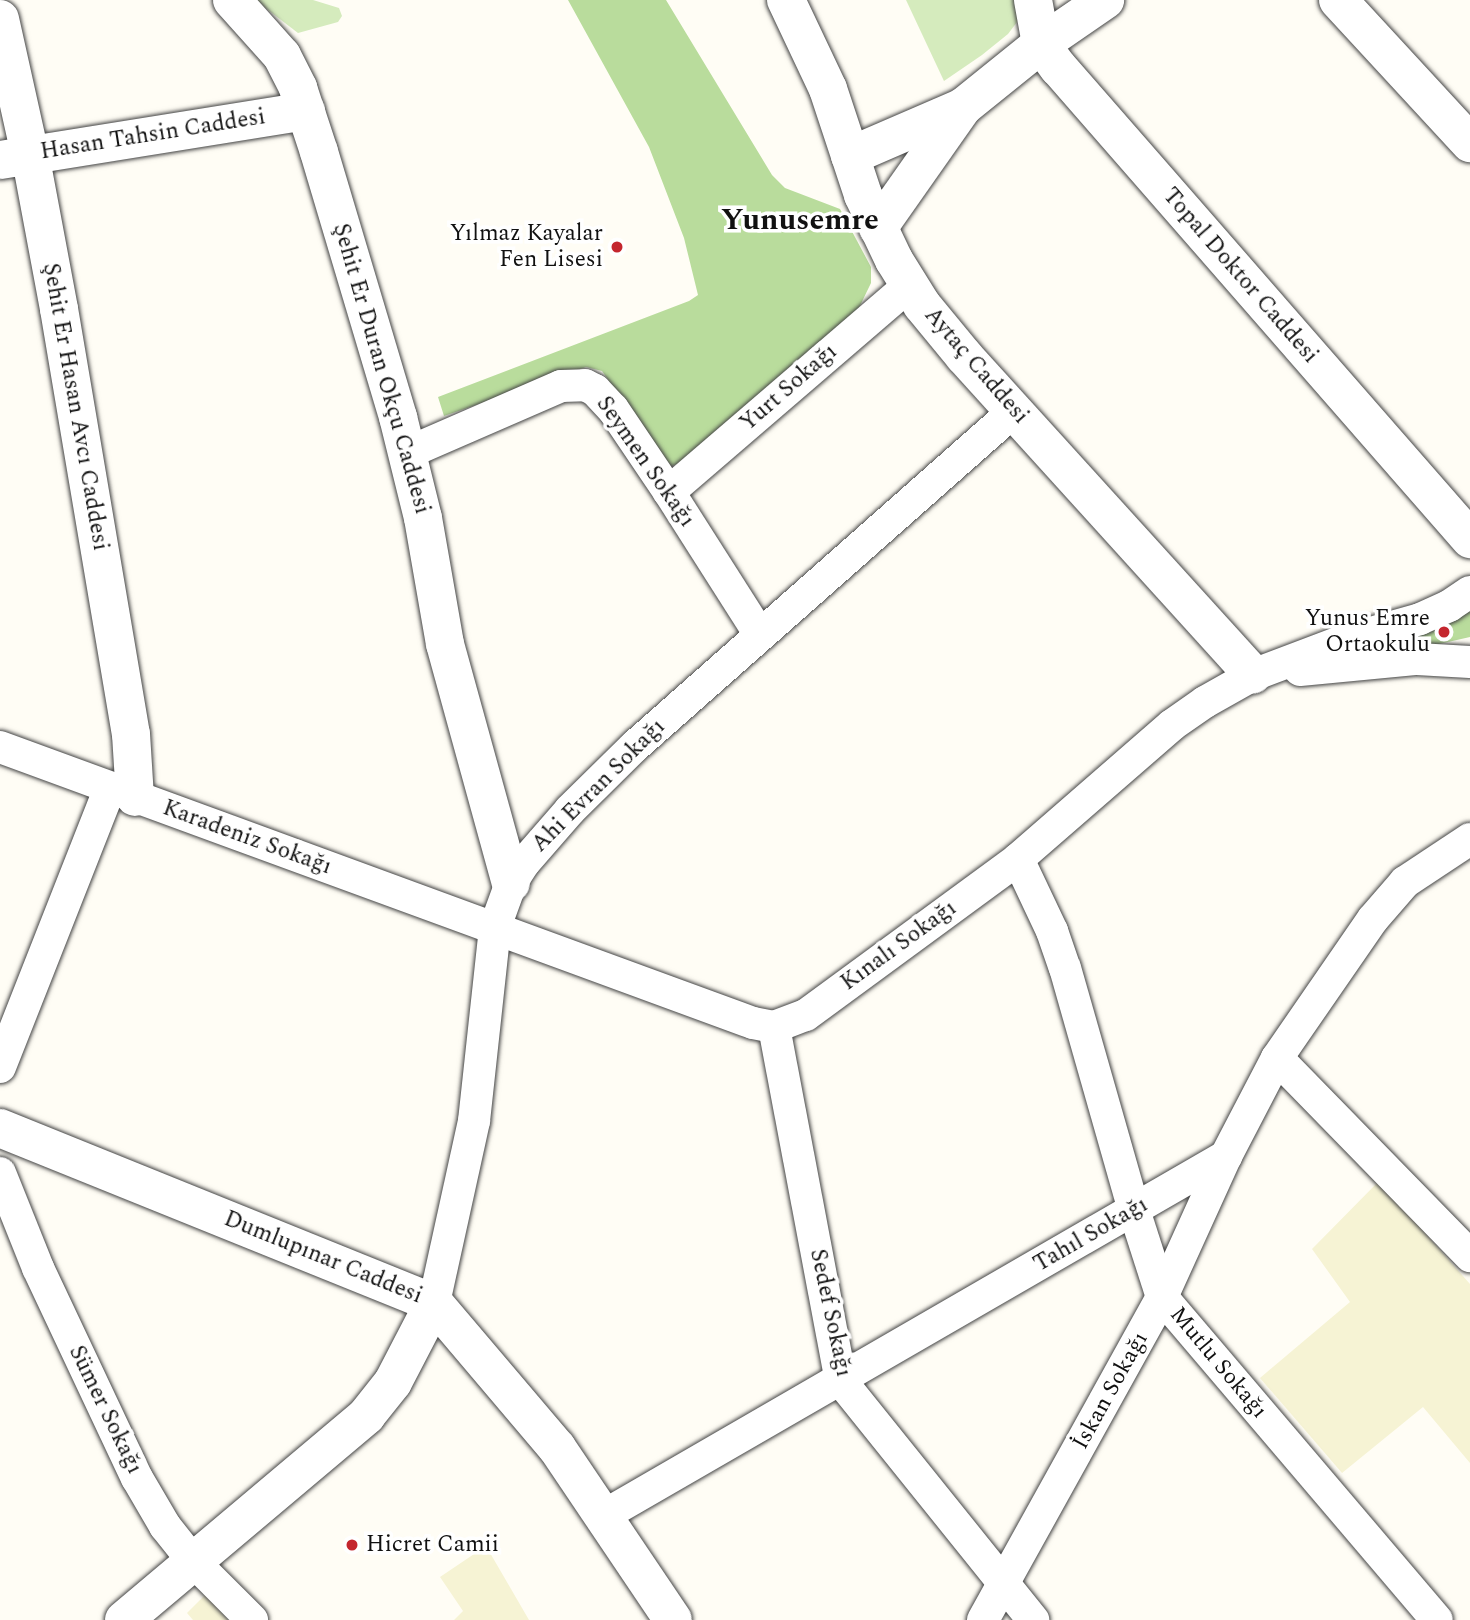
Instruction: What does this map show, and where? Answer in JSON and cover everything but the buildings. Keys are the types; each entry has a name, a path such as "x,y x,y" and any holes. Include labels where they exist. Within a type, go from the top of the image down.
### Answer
{"street":[{"name":"Şehit Er Duran Okçu Caddesi","path":"232,0 282,56 306,111 407,453 423,518 445,644 511,883"},
{"name":"Aytaç Caddesi","path":"786,0 828,89 878,228 910,285 942,329 1253,676"},
{"name":"Topal Doktor Caddesi","path":"1033,0 1041,44 1058,67 1470,539"},
{"path":"850,156 963,107 1041,44 1105,0"},
{"path":"1338,0 1470,143"},
{"name":"Şehit Er Hasan Avcı Caddesi","path":"0,19 15,157 131,734 122,792"},
{"path":"878,228 963,107"},
{"name":"Hasan Tahsin Caddesi","path":"15,157 306,111"},
{"name":"Yurt Sokağı","path":"669,492 910,285"},
{"name":"Seymen Sokağı","path":"407,453 561,386 585,385 595,390 613,409 669,492 760,635"},
{"name":"Ahi Evran Sokağı","path":"434,1303 474,1121 495,927 511,883 524,863 601,777 1014,411"},
{"name":"Kınalı Sokağı","path":"774,1027 806,1015 1018,859 1172,724 1253,676 1343,641 1420,619 1449,607 1470,592"},
{"path":"1253,676 1417,659 1470,662"},
{"name":"Karadeniz Sokağı","path":"0,747 495,927"},
{"path":"0,1067 122,792"},
{"path":"1226,1156 1277,1058 1330,977 1397,891 1441,856 1470,839"},
{"name":"Mutlu Sokağı","path":"1018,859 1060,956 1162,1297 1437,1620"},
{"path":"495,927 753,1023 774,1027"},
{"name":"Sedef Sokağı","path":"774,1027 841,1381 1033,1620"},
{"path":"1277,1058 1470,1256"},
{"name":"Dumlupınar Caddesi","path":"0,1128 434,1303 557,1448 673,1620"},
{"name":"Tahıl Sokağı","path":"603,1516 841,1381 1226,1156"},
{"name":"İskan Sokağı","path":"983,1620 1162,1297 1226,1156"},
{"name":"Sümer Sokağı","path":"0,1173 38,1268 137,1478 166,1526 192,1560 252,1620"},
{"path":"124,1620 366,1416 393,1382 434,1303"}],"shaded area":[{"path":"1379,1181 1470,1284 1470,1463 1423,1407 1342,1473 1260,1378 1350,1302 1312,1249"},
{"path":"486,1546 529,1620 454,1620 463,1611 440,1577"},
{"path":"206,1594 228,1620 193,1620 187,1613"}],"green space":[{"path":"255,0 313,0 339,8 342,16 338,22 298,33"},
{"path":"568,0 666,0 772,175 785,188 840,209 871,267 871,283 855,316 687,460 669,467 602,371 586,367 444,416 438,397 689,301 698,295 684,238 649,147"},
{"path":"906,0 1014,0 1020,18 1008,34 944,81"},
{"name":"Yunus Emre Ortaokulu","path":"1470,610 1470,637 1426,647 1359,646"}],"place":[{"name":"Yılmaz Kayalar Fen Lisesi","path":"617,247"},
{"name":"Yunus Emre Ortaokulu","path":"1444,632"},
{"name":"Hicret Camii","path":"352,1545"}],"district":[{"name":"Yunusemre","path":"800,220"}]}
